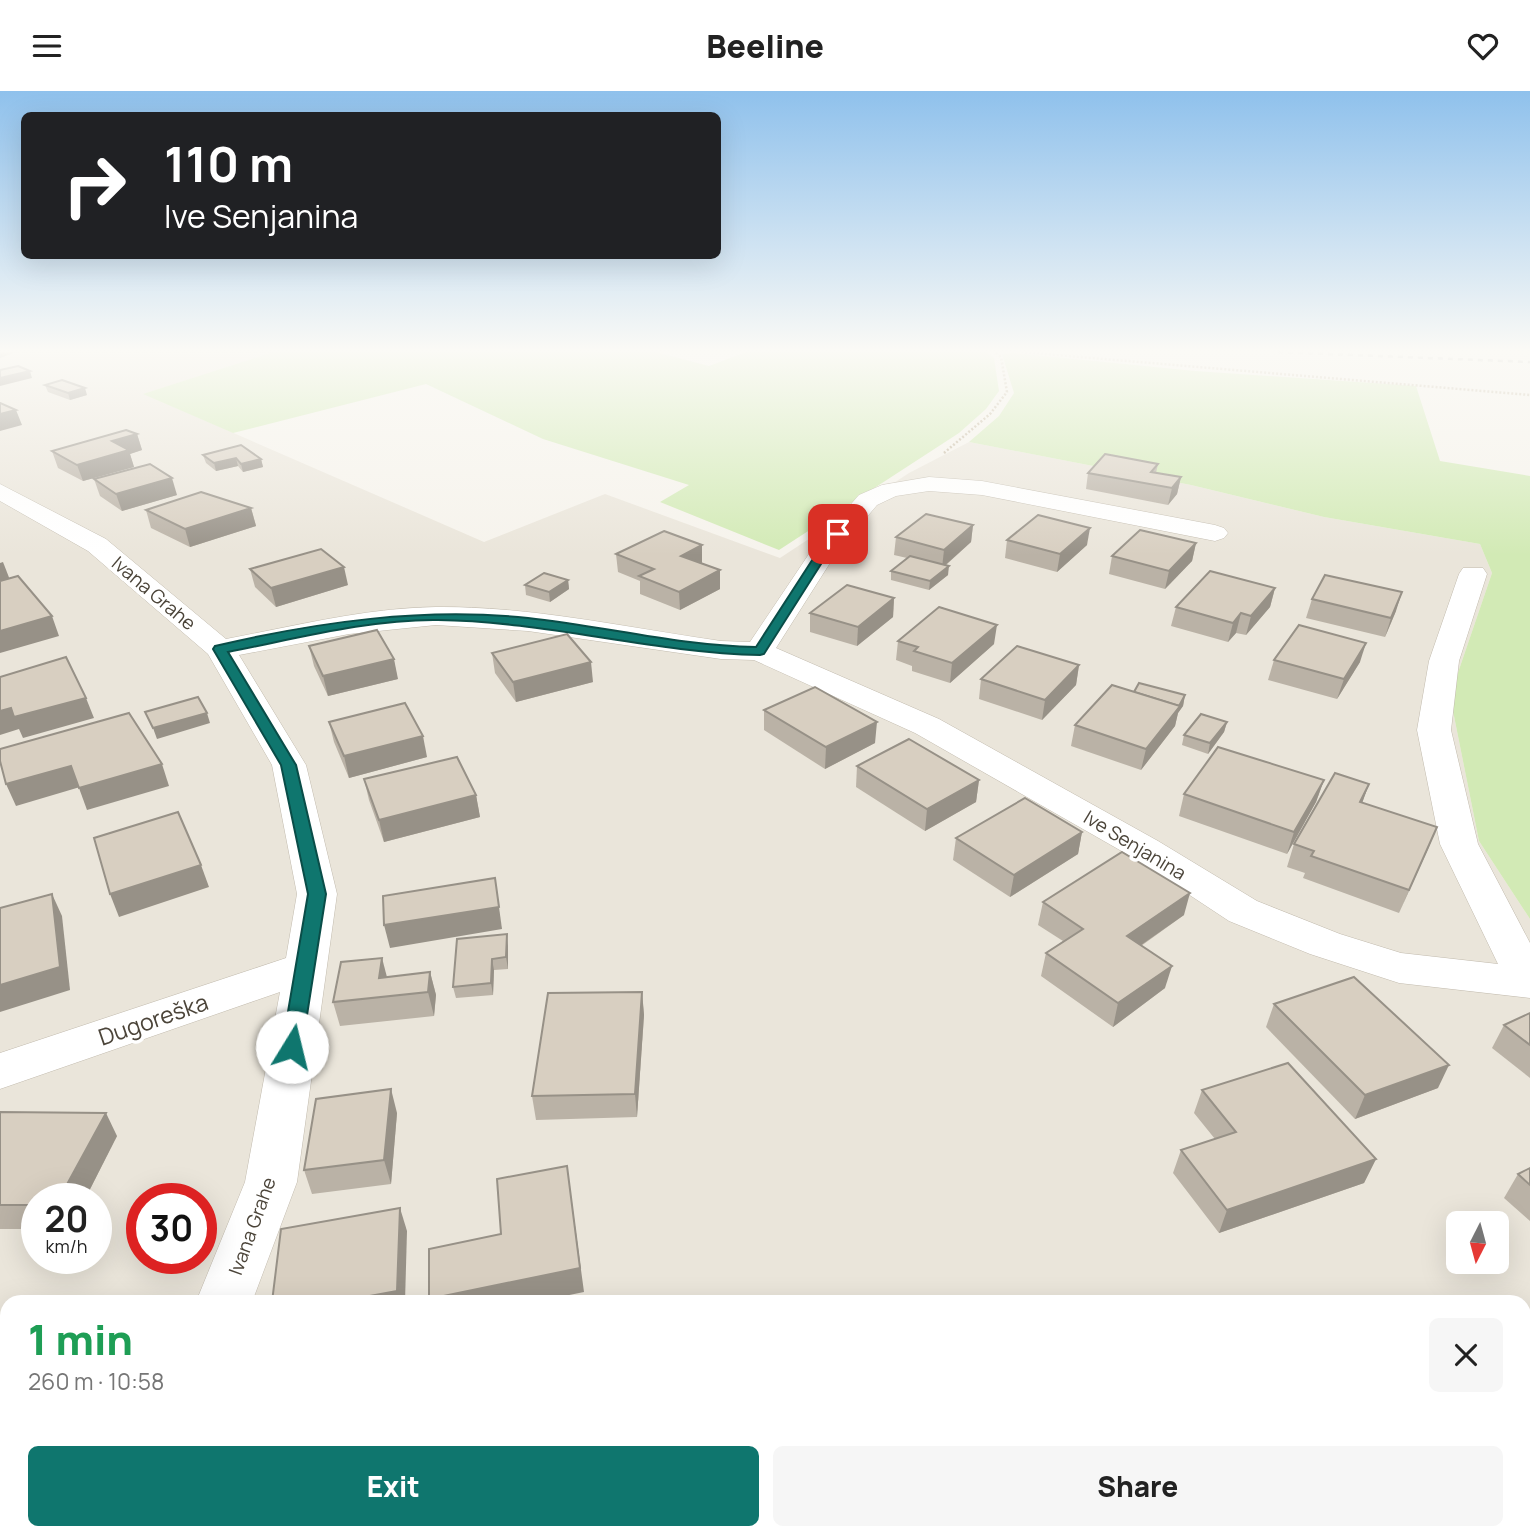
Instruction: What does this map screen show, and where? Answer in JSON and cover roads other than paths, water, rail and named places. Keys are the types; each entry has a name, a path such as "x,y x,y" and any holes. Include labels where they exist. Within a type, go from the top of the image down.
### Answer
{"street":[{"path":"760,651 824,551 868,500 890,490 929,484 982,488 1215,533"},
{"name":"Ivana Grahe","path":"0,491 97,545 220,649 289,765 317,894 271,1182 227,1295"},
{"name":"Ive Senjanina","path":"1473,574 1444,661 1434,730 1459,844 1530,983"},
{"name":"Ive Senjanina","path":"220,649 349,625 436,616 528,622 721,650 760,651 927,726 1145,849 1243,911 1325,944 1399,968 1530,983"},
{"name":"Dugoreška","path":"0,1071 305,967"}]}
